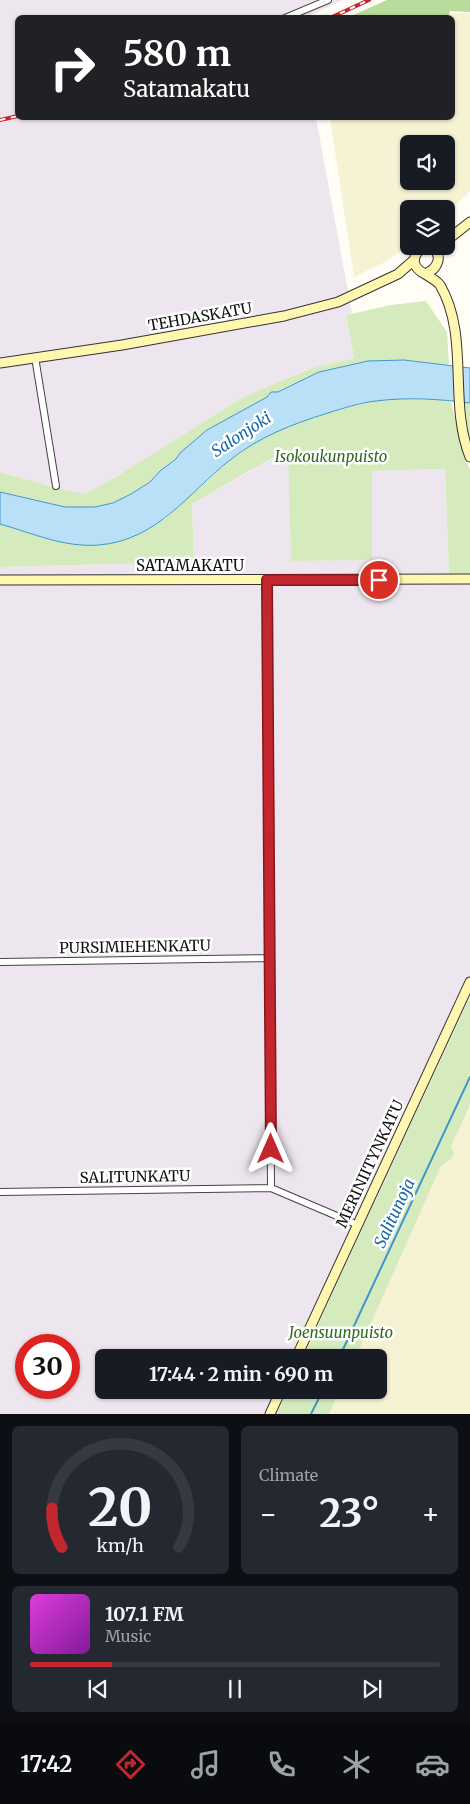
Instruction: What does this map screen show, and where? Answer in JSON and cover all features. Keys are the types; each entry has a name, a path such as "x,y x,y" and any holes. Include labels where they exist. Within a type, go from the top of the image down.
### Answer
{"street":[{"path":"292,15 328,0"},
{"path":"455,236 470,223"},
{"path":"417,255 414,265 439,284 457,320 461,422 470,457"},
{"path":"437,255 439,284"},
{"path":"422,272 432,271 441,255"},
{"name":"TEHDASKATU","path":"0,363 122,345 284,316 338,302 398,274 414,260"},
{"name":"TEHDASKATU","path":"398,274 422,272"},
{"path":"35,357 56,486"},
{"name":"SATAMAKATU","path":"0,580 470,579"},
{"path":"267,580 271,1188 358,1225"},
{"name":"PURSIMIEHENKATU","path":"0,962 270,958"},
{"name":"MERINIITYNKATU","path":"300,1349 470,982"},
{"name":"SALITUNKATU","path":"0,1192 271,1188"},
{"path":"270,1414 277,1399"}],"shaded area":[{"path":"0,0 343,0 310,15 15,15 15,120 316,120 352,313 346,315 354,358 312,368 243,397 114,478 84,494 0,472"},
{"path":"470,13 470,191 455,205 455,200 400,200 400,252 383,263 354,277 330,120 455,120 455,15 450,15"},
{"path":"289,449 291,561 372,559 372,471 445,469 449,574 470,573 470,997 307,1349 95,1349 95,1399 284,1399 276,1414 0,1414 0,567 194,562 192,504"},
{"path":"470,1105 470,1414 329,1414 336,1399 387,1399 387,1349 360,1349 441,1166 450,1160 451,1147"}],"green space":[{"path":"387,0 470,0 470,12 450,11 449,15 353,15"},
{"path":"426,301 447,332 449,365 405,360 368,361 319,372 278,392 271,392 267,397 207,430 150,482 113,503 95,507 65,507 0,492 0,472 84,494 114,478 243,397 312,368 354,358 346,315 391,305"},
{"name":"Isokoukunpuisto","path":"397,399 451,402 461,444 470,470 470,573 449,574 445,469 372,471 372,560 291,561 288,449 192,504 194,562 0,567 0,524 12,528 164,520 230,460 260,439 284,427 352,406"},
{"path":"465,403 470,403 470,445 469,445"},
{"name":"Joensuunpuisto","path":"470,997 470,1105 451,1147 454,1154 450,1160 441,1166 360,1349 307,1349"},
{"path":"284,1399 336,1399 329,1414 276,1414"}],"water":[{"name":"Salonjoki","path":"404,360 470,368 470,403 423,399 376,401 315,417 289,427 252,444 230,460 155,525 120,541 99,545 74,544 49,539 0,524 0,492 65,507 95,507 113,503 150,482 207,430 267,397 271,392 278,392 319,372 368,361"}],"waterway":[{"name":"Salitunoja","path":"343,1349 470,1077"},
{"name":"Salitunoja","path":"311,1414 318,1399"}],"railway":[{"path":"336,15 369,0"},
{"path":"0,120 15,117"}],"route":[{"path":"271,1149 267,580 379,580"}]}
